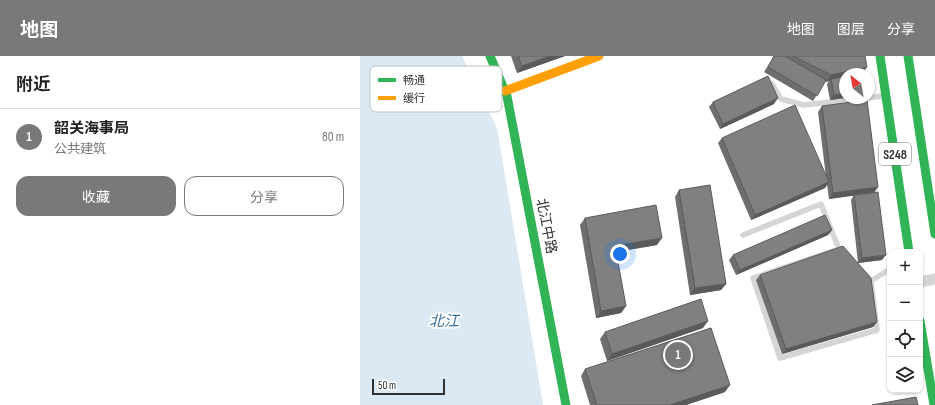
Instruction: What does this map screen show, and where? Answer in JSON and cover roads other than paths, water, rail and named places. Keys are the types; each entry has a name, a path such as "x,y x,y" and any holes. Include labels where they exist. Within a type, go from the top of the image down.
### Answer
{"main road":[{"name":"北江中路","path":"490,56 494,66"},
{"path":"505,90 599,56"},
{"name":"S248","path":"880,56 909,249"},
{"name":"S248","path":"908,56 935,234"},
{"name":"北江中路","path":"502,83 505,90 536,243 566,405"},
{"path":"923,339 934,405"}],"street":[{"path":"923,281 935,279"}],"lane":[{"path":"772,84 781,99 804,105 873,99 886,96"},
{"path":"744,235 821,204 839,249 871,281 877,330 780,358 752,278 839,249"},
{"path":"871,281 887,271"}],"water":[{"name":"北江","path":"360,56 462,56 467,66 370,66 370,112 489,112 497,128 543,405 360,405"}],"place":[{"name":"韶关海事局","path":"678,355"}]}
